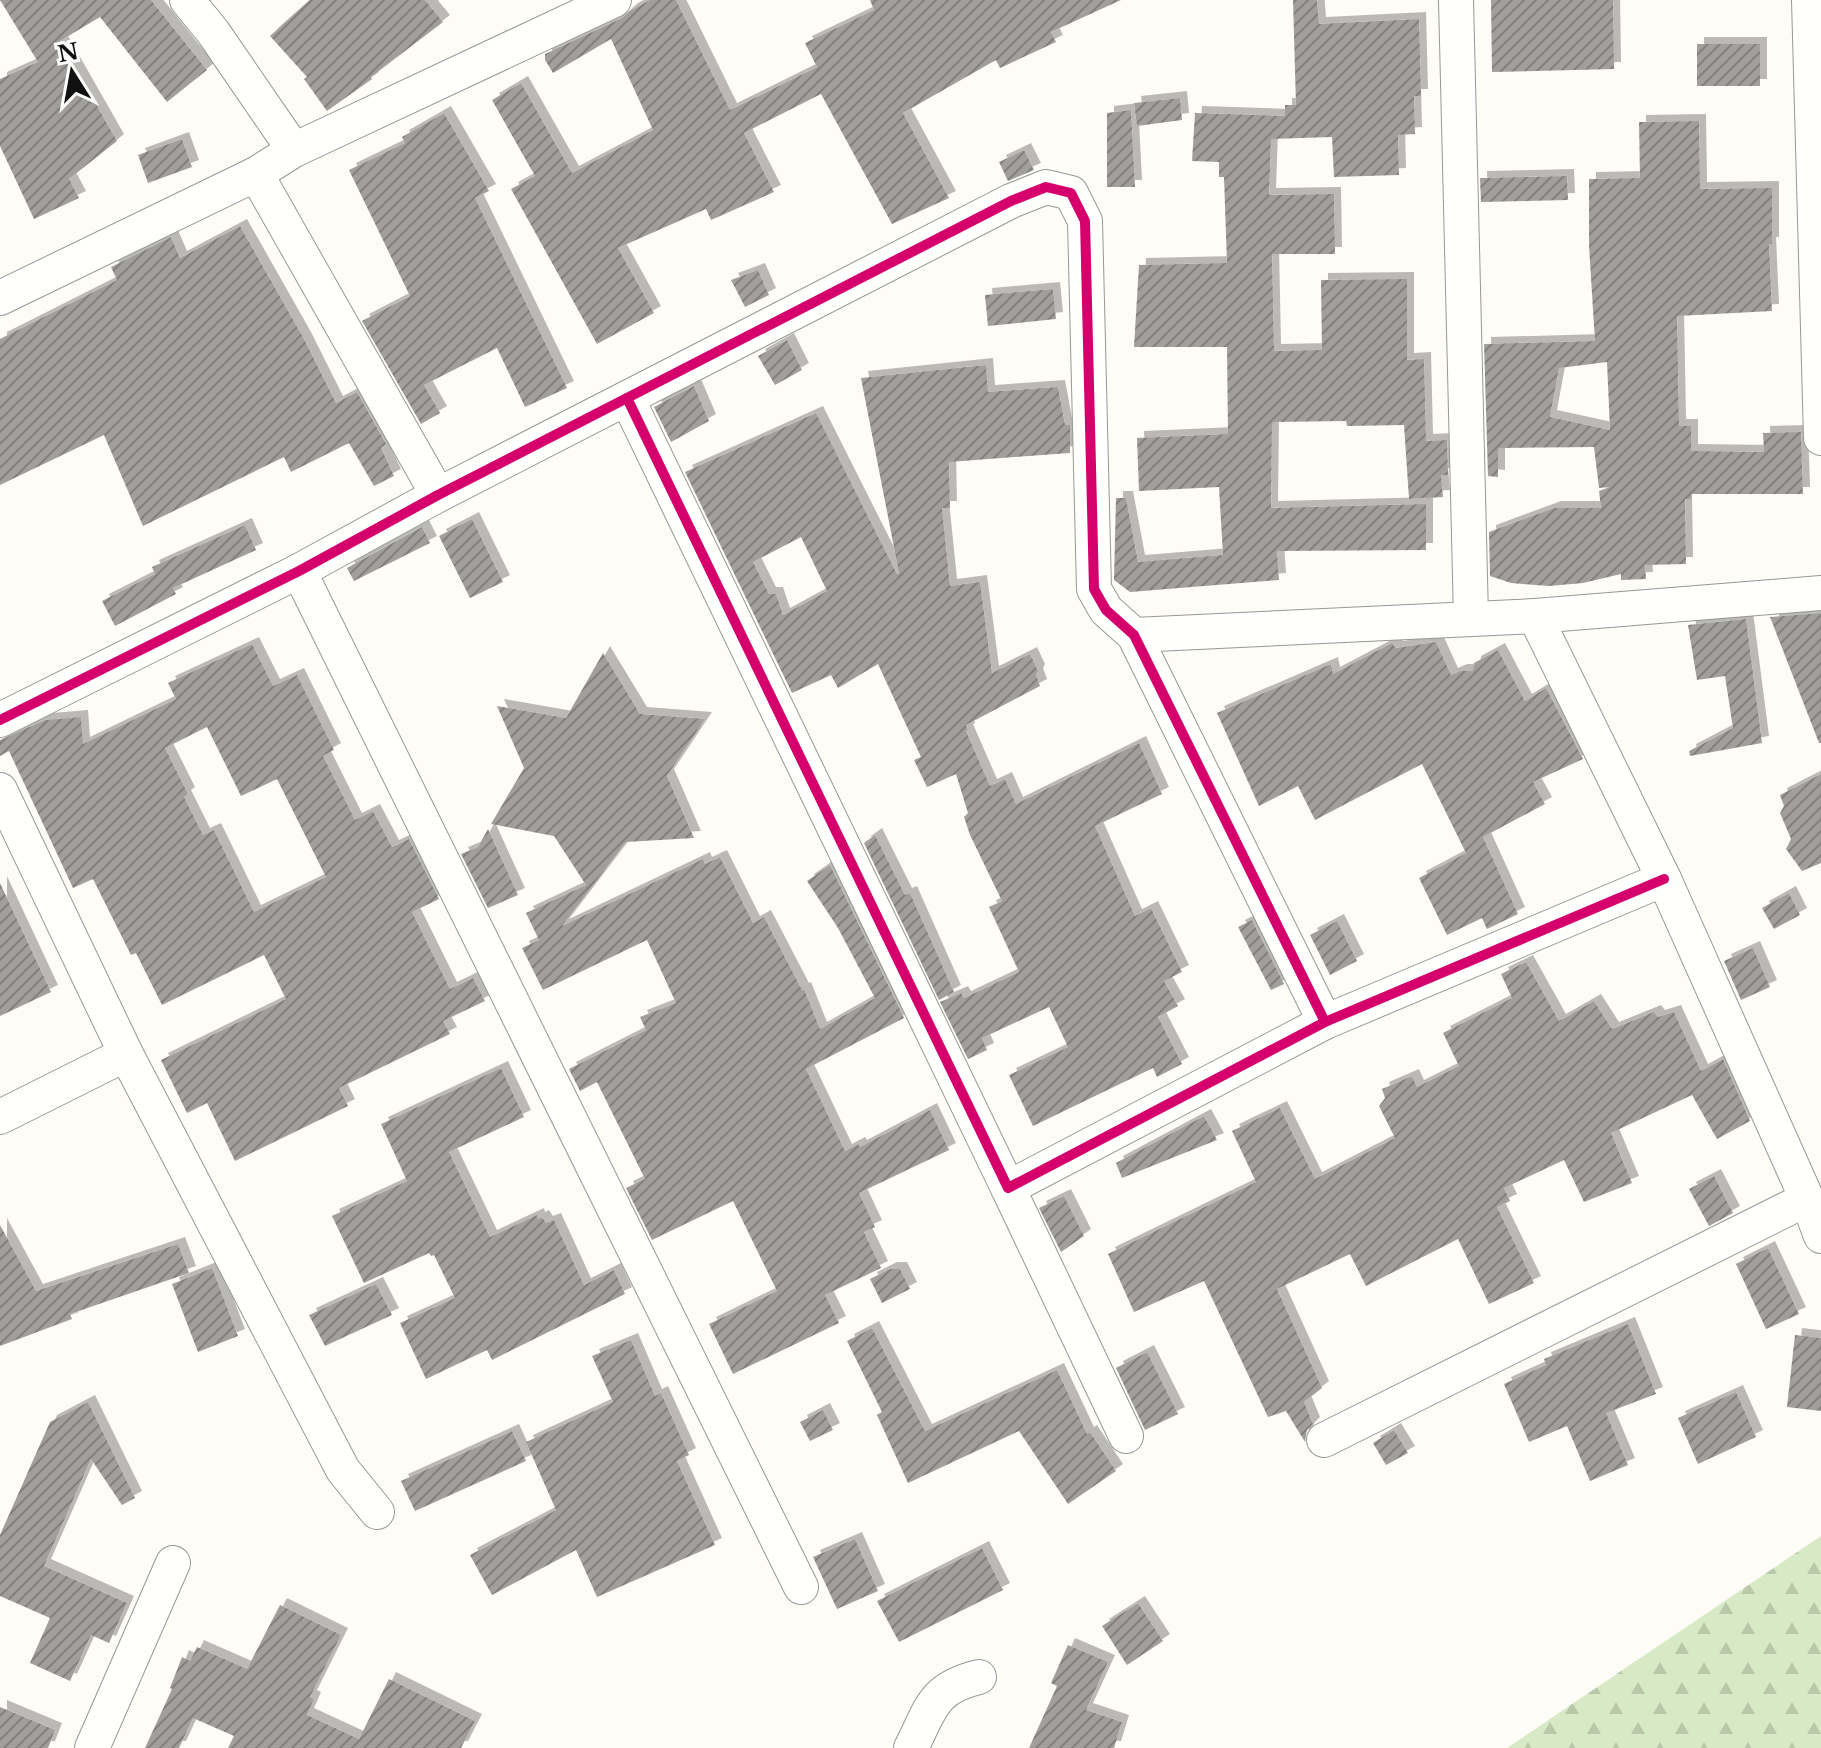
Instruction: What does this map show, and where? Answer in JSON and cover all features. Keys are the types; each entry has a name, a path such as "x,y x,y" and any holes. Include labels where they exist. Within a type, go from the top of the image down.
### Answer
{"street":[{"path":"187,0 213,32 294,150"},
{"path":"0,298 256,174 294,150 614,0"},
{"path":"1456,0 1471,618"},
{"path":"1809,0 1821,438"},
{"path":"256,174 438,495"},
{"path":"0,720 299,571 438,495 1011,201 1046,187 1071,193 1085,221 1094,589 1106,610 1134,635 1325,1022"},
{"path":"627,398 1126,1436"},
{"path":"299,571 801,1587"},
{"path":"1134,635 1535,616 1821,593"},
{"path":"1535,616 1664,879 1821,1236"},
{"path":"0,790 126,1054 343,1470 377,1512"},
{"path":"1008,1188 1325,1022 1664,879"},
{"path":"0,1117 126,1054"},
{"path":"1324,1440 1807,1199"},
{"path":"92,1748 173,1563"},
{"path":"911,1748 940,1693 957,1682 979,1677"}],"green space":[{"path":"1821,1536 1821,1748 1507,1748"}],"building":[{"path":"0,0 151,0 207,70 167,102 100,17 60,41 117,141 69,179 79,198 34,219 0,146 0,79 38,62"},
{"path":"310,0 425,0 443,22 327,111 304,79 307,77 270,36"},
{"path":"650,0 676,0 730,110 817,67 805,43 874,10 870,0 1121,0 1051,32 1056,42 1000,68 996,60 903,113 949,198 892,224 821,94 744,133 774,192 711,220 706,209 618,248 654,313 597,344 511,189 535,176 492,100 521,83 572,173 653,130 611,39 553,73 545,60 545,54 622,18"},
{"path":"1293,0 1317,0 1319,24 1419,19 1421,96 1414,96 1415,134 1398,135 1399,175 1334,177 1332,137 1271,139 1269,195 1334,194 1335,254 1272,254 1274,351 1322,350 1321,280 1407,279 1407,360 1424,359 1426,441 1447,440 1448,475 1441,475 1443,497 1409,499 1404,425 1347,426 1346,421 1274,422 1271,508 1426,504 1426,550 1277,551 1279,580 1130,592 1114,580 1116,498 1126,498 1138,562 1223,555 1219,487 1139,491 1137,438 1228,434 1227,347 1134,347 1139,265 1227,263 1224,177 1219,177 1219,162 1192,161 1195,113 1285,116 1285,105 1296,105"},
{"path":"1491,0 1613,0 1614,69 1492,72"},
{"path":"1697,44 1760,44 1760,86 1697,86"},
{"path":"1180,98 1182,120 1137,126 1134,103"},
{"path":"1131,110 1135,187 1107,187 1107,113"},
{"path":"444,113 489,191 475,198 567,388 525,407 497,348 424,385 440,413 421,424 362,321 410,296 349,170 405,143 402,137"},
{"path":"1699,121 1700,189 1772,188 1772,244 1769,244 1772,311 1677,316 1679,426 1691,426 1691,451 1764,452 1763,433 1801,432 1803,494 1691,494 1691,499 1685,499 1686,564 1645,565 1646,579 1621,580 1621,574 1583,583 1549,586 1511,583 1490,576 1489,532 1554,508 1601,508 1599,491 1610,487 1599,488 1594,447 1498,448 1498,477 1488,476 1484,344 1595,341 1589,246 1589,179 1640,178 1639,122","holes":["1607,362 1610,430 1550,417 1559,368"]},
{"path":"182,139 192,167 148,183 138,155"},
{"path":"1024,150 1034,170 1008,181 999,162"},
{"path":"1567,176 1568,200 1481,202 1480,178"},
{"path":"240,226 336,403 357,392 386,444 381,448 394,476 374,486 349,443 291,472 284,457 143,526 104,435 0,485 0,339 117,280 111,267 171,237 180,258"},
{"path":"758,270 769,295 745,307 731,280"},
{"path":"1053,289 1056,319 988,326 985,295"},
{"path":"787,340 802,370 775,385 758,356"},
{"path":"986,365 988,392 1058,387 1065,425 1070,425 1070,453 949,462 950,508 942,508 950,586 980,582 992,673 1030,654 1038,671 1036,675 1040,686 966,725 966,731 990,786 1005,779 1016,804 1139,743 1162,794 1095,826 1135,916 1151,908 1182,972 1164,981 1178,1006 1158,1017 1182,1064 1157,1077 1153,1068 1033,1126 1009,1075 1068,1047 1049,1007 982,1038 987,1050 968,1059 940,1002 961,993 964,998 1019,972 989,907 1002,901 970,835 964,817 968,813 956,774 927,787 914,760 921,757 878,664 838,688 831,675 792,693 685,472 816,413 899,573 861,378","holes":["801,537 827,591 783,615 776,594 769,594 753,562"]},
{"path":"694,386 709,421 671,442 654,407"},
{"path":"472,519 503,582 470,598 439,536"},
{"path":"245,525 256,550 173,588 176,594 115,626 102,601 155,574 152,567"},
{"path":"422,527 430,543 354,581 347,568"},
{"path":"1821,613 1821,743 1819,743 1770,617"},
{"path":"1746,619 1762,743 1690,756 1689,751 1733,728 1725,676 1697,680 1688,625"},
{"path":"1436,642 1451,675 1473,671 1474,663 1498,650 1525,701 1546,688 1583,759 1533,782 1545,804 1483,837 1518,914 1487,929 1482,918 1447,935 1419,878 1466,853 1422,764 1315,820 1298,786 1259,806 1217,713 1331,664 1333,674 1392,643 1396,648"},
{"path":"252,644 273,686 297,675 334,750 323,756 355,820 373,811 392,847 409,839 439,899 412,912 450,989 473,978 485,1001 443,1021 450,1034 339,1088 348,1106 235,1161 207,1103 187,1113 161,1060 286,999 264,955 162,1005 136,953 131,955 93,879 73,888 9,751 0,756 0,740 45,720 81,717 83,744 176,699 168,683","holes":["207,727 241,796 277,779 326,877 254,912 214,830 203,835 184,797 188,794 165,748"]},
{"path":"603,653 640,714 705,719 667,776 694,838 626,842 562,926 703,859 705,864 720,857 753,923 764,917 804,989 820,1029 875,998 838,928 807,881 830,865 904,1018 806,1069 845,1151 858,1144 860,1147 930,1110 949,1150 859,1193 875,1227 864,1232 881,1268 825,1295 839,1323 733,1374 709,1324 777,1291 733,1201 652,1240 626,1188 645,1179 597,1082 580,1091 569,1069 646,1030 640,1017 676,1003 647,940 543,990 522,948 539,940 526,913 586,885 554,836 491,824 524,768 497,706 566,718"},
{"path":"1821,774 1821,863 1802,871 1786,849 1791,839 1780,813 1784,806 1780,795"},
{"path":"488,829 518,895 488,908 461,854 478,847"},
{"path":"875,835 905,895 910,893 954,992 939,1000 864,843"},
{"path":"0,883 51,992 0,1016"},
{"path":"1789,893 1800,915 1774,929 1762,908"},
{"path":"1252,920 1284,984 1271,990 1238,927"},
{"path":"1337,921 1357,961 1330,975 1310,935"},
{"path":"1753,948 1770,987 1741,1000 1724,961"},
{"path":"1526,962 1559,1021 1594,1001 1612,1029 1654,1012 1658,1017 1674,1012 1701,1071 1723,1059 1750,1121 1717,1139 1692,1095 1611,1133 1632,1183 1584,1202 1564,1160 1504,1188 1510,1201 1497,1207 1534,1283 1489,1304 1458,1239 1366,1286 1350,1254 1277,1289 1322,1388 1304,1402 1313,1424 1307,1430 1305,1442 1286,1411 1268,1417 1204,1281 1134,1312 1108,1254 1256,1182 1232,1131 1280,1108 1315,1179 1395,1138 1379,1106 1385,1098 1382,1089 1412,1076 1417,1087 1459,1066 1443,1033 1512,998 1501,974"},
{"path":"501,1068 524,1117 449,1152 490,1237 537,1215 546,1223 554,1220 584,1285 614,1270 625,1294 492,1360 487,1350 426,1379 400,1323 455,1298 434,1255 429,1253 364,1283 332,1216 407,1181 381,1124"},
{"path":"1204,1116 1217,1140 1122,1178 1116,1163"},
{"path":"1714,1176 1733,1213 1709,1226 1689,1189"},
{"path":"1064,1196 1084,1236 1061,1252 1039,1208"},
{"path":"0,1225 36,1291 178,1244 189,1273 70,1314 72,1319 0,1346"},
{"path":"1768,1248 1799,1314 1766,1329 1736,1264"},
{"path":"212,1268 238,1336 198,1352 172,1284"},
{"path":"890,1269 900,1269 910,1289 882,1303 870,1279"},
{"path":"376,1284 392,1315 325,1346 309,1315"},
{"path":"1628,1324 1656,1394 1606,1413 1628,1465 1590,1481 1567,1426 1529,1442 1504,1384 1546,1365 1544,1359"},
{"path":"872,1328 925,1431 1057,1370 1087,1434 1090,1432 1116,1471 1068,1504 1019,1431 908,1483 877,1415 882,1412 847,1341"},
{"path":"1795,1335 1821,1338 1821,1411 1787,1407"},
{"path":"631,1340 655,1396 661,1393 689,1455 677,1461 715,1545 597,1597 576,1550 492,1595 470,1555 556,1510 526,1442 613,1402 592,1356"},
{"path":"1147,1352 1178,1414 1145,1430 1116,1368"},
{"path":"1736,1392 1756,1437 1698,1464 1678,1418"},
{"path":"88,1402 135,1498 122,1505 91,1459 44,1566 127,1603 109,1643 91,1635 70,1681 30,1663 50,1618 0,1596 0,1535 50,1422"},
{"path":"823,1410 833,1430 810,1441 800,1422"},
{"path":"1394,1430 1408,1453 1386,1465 1373,1443"},
{"path":"512,1431 526,1461 415,1511 401,1481"},
{"path":"855,1539 878,1591 837,1609 813,1557"},
{"path":"982,1548 1003,1590 899,1642 877,1601"},
{"path":"1138,1603 1163,1641 1127,1665 1102,1626"},
{"path":"280,1605 341,1635 310,1697 314,1699 307,1715 359,1739 389,1679 475,1721 461,1748 228,1748 234,1736 193,1718 179,1748 145,1748 172,1689 182,1657 190,1661 197,1647 247,1669"},
{"path":"1068,1645 1108,1662 1086,1710 1122,1722 1114,1748 1029,1748 1057,1686 1051,1683"},
{"path":"0,1707 55,1730 48,1748 0,1748"}],"cycle path":[{"path":"0,720 299,571 438,495 1011,201 1046,187 1071,193 1085,221 1094,589 1106,610 1134,635 1325,1022"},
{"path":"627,398 1008,1188 1325,1022 1664,879"}]}
